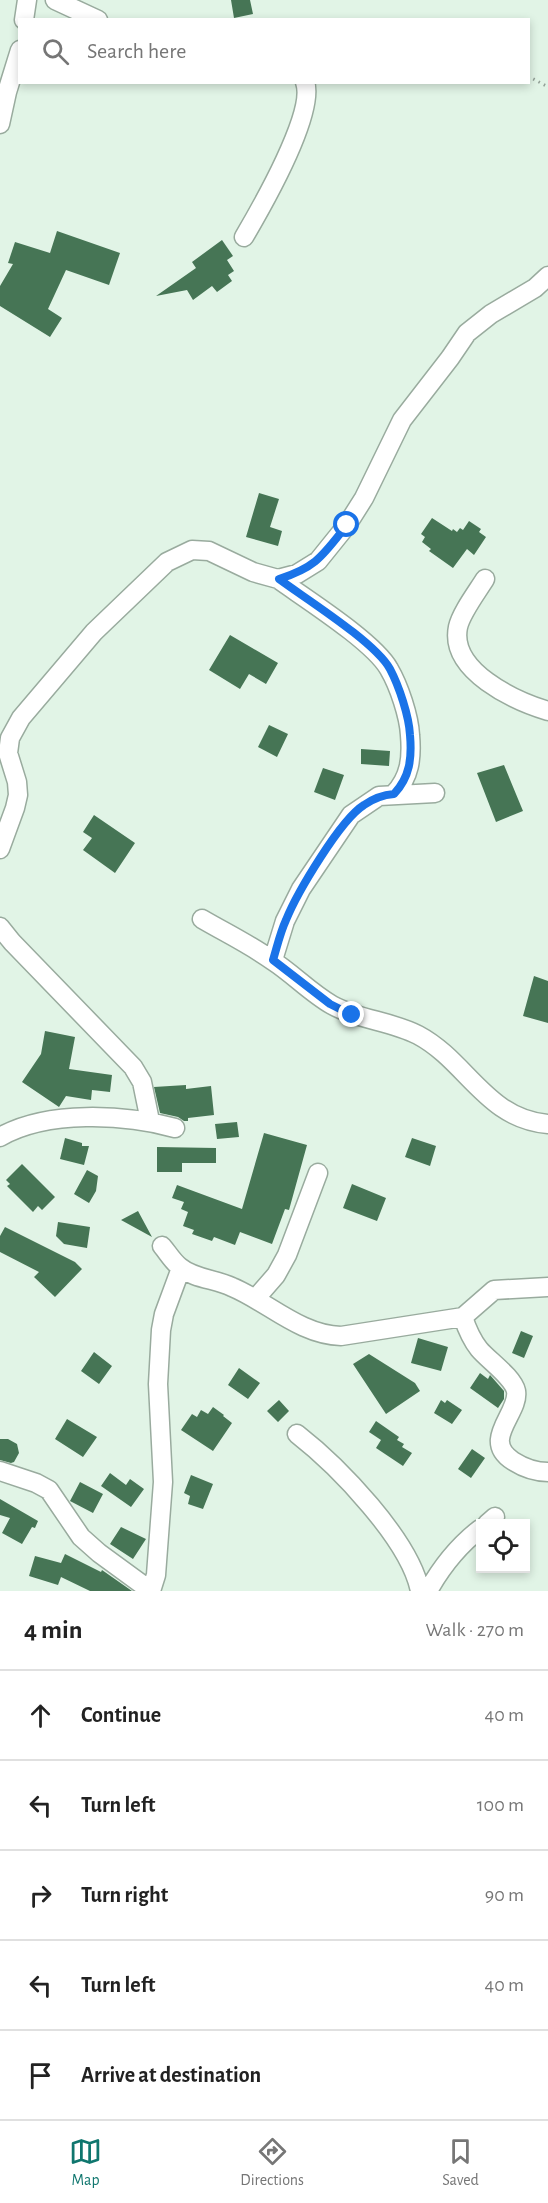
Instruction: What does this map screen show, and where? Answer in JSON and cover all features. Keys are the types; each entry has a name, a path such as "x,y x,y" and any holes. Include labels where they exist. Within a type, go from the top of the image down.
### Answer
{"street":[{"path":"24,18 27,0"},
{"path":"56,0 94,18"},
{"path":"0,124 18,56"},
{"path":"244,237 289,154 307,94 305,84"},
{"path":"279,579 297,574 318,561 347,525 378,472 402,420 450,358 466,333 491,314 535,288 548,276"},
{"path":"0,849 18,795 17,782 8,753 10,738 21,718 94,632 167,562 192,550 209,551 253,572 279,579 355,635 389,668 409,723 412,752 405,782 394,794"},
{"path":"485,579 458,624 456,640 461,654 477,674 498,689 522,702 548,711"},
{"path":"273,960 285,921 301,889 351,815 379,796 435,794"},
{"path":"202,919 273,960 330,1004 352,1015 418,1035 444,1054 493,1102 509,1113 528,1121 548,1124"},
{"path":"0,927 133,1067 142,1082 150,1121"},
{"path":"0,1137 41,1121 80,1117 150,1121 175,1128"},
{"path":"256,1298 276,1275 287,1255 318,1173"},
{"path":"162,1246 181,1268 191,1274 229,1285 256,1298 300,1325 327,1335 350,1334 463,1317 494,1290 548,1287"},
{"path":"0,1471 36,1483 49,1490 81,1537 151,1591 156,1575 163,1482 158,1384 161,1330 164,1314 181,1268"},
{"path":"463,1317 469,1335 479,1349 509,1379 516,1391 514,1403 501,1431 500,1444 509,1458 523,1467 548,1472"},
{"path":"297,1434 325,1456 345,1477 392,1535 405,1552 418,1578 420,1591"},
{"path":"428,1591 441,1568 466,1539 476,1532"}],"path":[{"path":"530,77 548,87"}],"building":[{"path":"231,0 250,0 253,14 234,18"},
{"path":"57,231 120,253 109,285 66,270 48,309 62,318 50,337 0,306 0,286 13,264 8,263 15,242 50,253"},
{"path":"222,240 233,256 227,260 234,271 228,275 232,281 217,292 212,286 193,300 187,290 156,296 196,268 192,262"},
{"path":"259,493 279,499 270,527 282,531 278,546 246,537"},
{"path":"432,518 457,532 460,528 463,530 469,521 481,529 479,532 486,537 474,555 467,549 453,568 429,551 431,549 422,542 425,537 421,534"},
{"path":"230,635 278,663 266,684 249,674 240,689 209,670"},
{"path":"269,725 288,734 277,757 258,747"},
{"path":"361,749 390,751 389,766 361,764"},
{"path":"504,765 523,811 496,822 477,773"},
{"path":"323,768 344,775 335,800 314,792"},
{"path":"94,815 135,843 115,873 83,850 92,838 83,832"},
{"path":"534,976 548,981 548,1023 523,1016"},
{"path":"45,1031 75,1037 69,1069 112,1075 110,1092 92,1090 91,1100 66,1096 59,1107 22,1082 41,1054"},
{"path":"186,1085 186,1089 211,1086 214,1115 188,1118 188,1121 184,1121 178,1117 160,1113 154,1087"},
{"path":"237,1122 239,1137 217,1139 215,1124"},
{"path":"264,1133 307,1145 289,1210 285,1209 272,1244 240,1232 235,1245 214,1237 212,1241 192,1234 194,1230 183,1226 188,1212 181,1209 184,1202 172,1198 177,1185 242,1209"},
{"path":"65,1138 82,1143 82,1146 89,1146 84,1165 60,1159"},
{"path":"412,1138 436,1146 430,1166 405,1157"},
{"path":"157,1147 216,1148 216,1163 182,1163 182,1172 157,1172"},
{"path":"22,1164 55,1197 42,1210 38,1206 33,1212 7,1186 10,1184 6,1180"},
{"path":"87,1170 98,1176 96,1191 89,1203 74,1194"},
{"path":"352,1184 386,1198 377,1221 343,1208"},
{"path":"138,1211 152,1237 121,1220"},
{"path":"58,1222 90,1227 87,1248 64,1244 56,1236"},
{"path":"5,1227 75,1262 82,1269 55,1297 34,1277 39,1272 0,1252 0,1236"},
{"path":"521,1331 533,1336 524,1358 512,1353"},
{"path":"418,1338 448,1347 441,1371 411,1363"},
{"path":"94,1352 112,1366 99,1384 81,1371"},
{"path":"369,1354 415,1383 420,1391 386,1414 353,1364"},
{"path":"239,1368 260,1383 248,1399 228,1385"},
{"path":"480,1373 488,1379 490,1375 504,1391 504,1399 498,1408 470,1388"},
{"path":"279,1400 289,1411 278,1422 267,1411"},
{"path":"441,1400 445,1403 447,1400 462,1410 452,1424 434,1413"},
{"path":"213,1407 232,1423 213,1451 181,1430 192,1414 197,1417 201,1410 208,1414"},
{"path":"67,1419 97,1437 83,1457 55,1439"},
{"path":"376,1421 399,1437 397,1440 404,1444 402,1447 412,1453 403,1466 376,1448 381,1440 369,1432"},
{"path":"0,1439 8,1439 17,1444 19,1453 14,1462 0,1460"},
{"path":"472,1449 485,1458 471,1478 458,1469"},
{"path":"110,1473 126,1485 130,1479 144,1489 131,1507 101,1486"},
{"path":"191,1475 213,1484 203,1509 188,1504 190,1496 184,1493"},
{"path":"80,1482 103,1494 93,1513 70,1501"},
{"path":"0,1499 38,1521 22,1544 2,1533 10,1518 0,1515"},
{"path":"121,1527 146,1539 133,1559 110,1544"},
{"path":"65,1554 101,1572 102,1570 132,1591 90,1591 61,1577 58,1585 29,1576 35,1556 61,1563"}],"route":[{"path":"347,525 318,561 297,574 279,579 355,635 389,668 409,723 412,752 405,782 394,794 379,796 363,805 351,815 338,833 301,889 285,921 273,960 330,1004 352,1015"}]}
